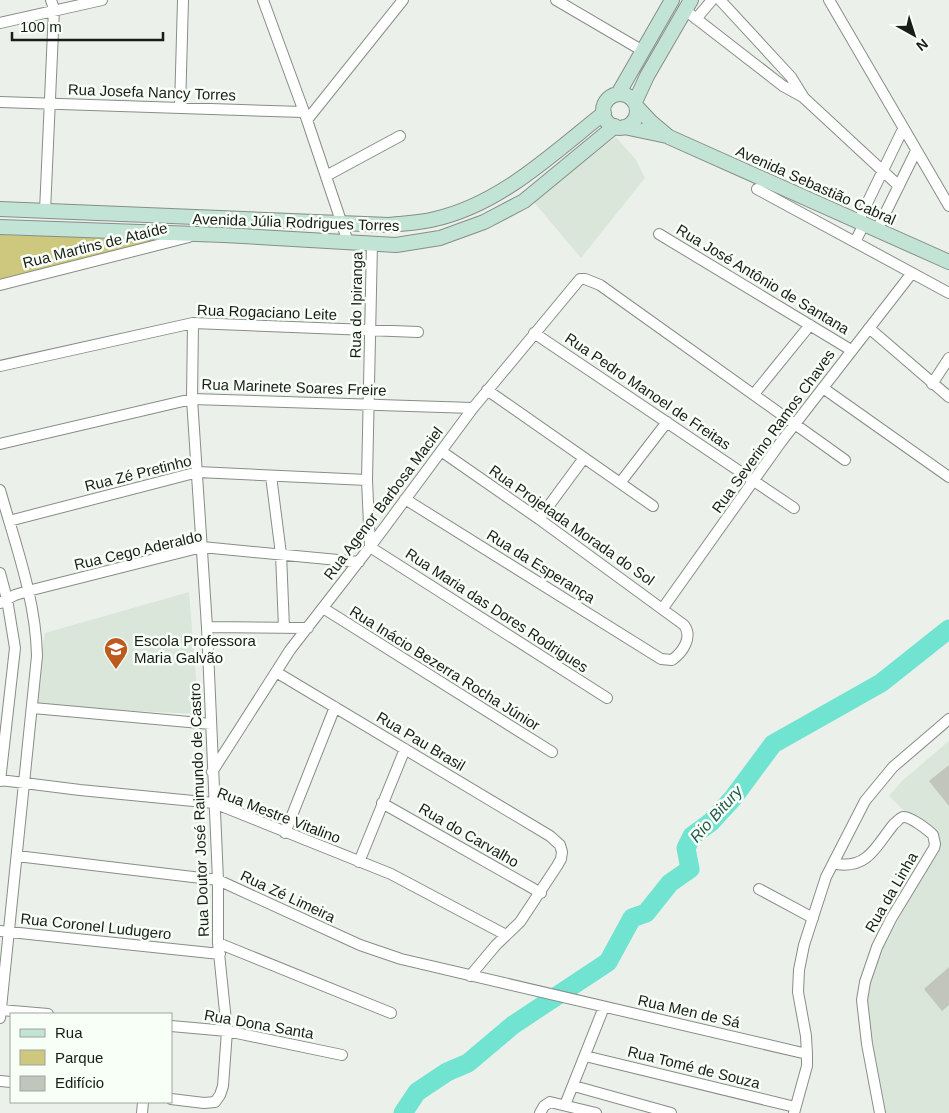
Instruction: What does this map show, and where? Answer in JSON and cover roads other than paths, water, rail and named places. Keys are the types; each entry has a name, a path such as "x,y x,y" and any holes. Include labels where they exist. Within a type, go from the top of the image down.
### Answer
{"main road":[{"path":"618,94 672,0"},
{"path":"636,105 628,95 618,94 608,99 605,103 604,114 608,122 619,127 633,122 637,112 636,105 647,76 688,5"},
{"name":"Avenida Sebastião Cabral","path":"636,105 650,121 669,137"},
{"name":"Avenida Júlia Rodrigues Torres","path":"0,210 389,225 435,219 462,210 511,186 604,114"},
{"name":"Avenida Sebastião Cabral","path":"619,127 669,137 949,262"},
{"name":"Avenida Júlia Rodrigues Torres","path":"0,227 224,235 391,244 440,238 484,222 522,202 619,127"},
{"path":"511,186 522,202"},
{"path":"224,235 225,219"},
{"path":"389,225 391,244"}],"street":[{"path":"0,22 53,5 102,0"},
{"path":"180,108 183,0"},
{"path":"305,116 403,0"},
{"path":"556,0 643,51"},
{"path":"696,19 712,0"},
{"path":"720,0 791,77 804,98"},
{"path":"830,0 949,206"},
{"path":"267,2 348,242"},
{"path":"45,211 53,5"},
{"path":"688,5 696,19 783,86 804,98 899,186"},
{"name":"Rua Josefa Nancy Torres","path":"0,102 180,108 305,116"},
{"path":"866,225 882,171 903,129"},
{"path":"326,176 400,136"},
{"path":"856,242 866,225 899,186 916,151"},
{"path":"756,189 949,294"},
{"name":"Rua Martins de Ataíde","path":"0,285 197,234"},
{"name":"Rua José Antônio de Santana","path":"659,234 851,350"},
{"name":"Rua do Ipiranga","path":"370,547 367,480 372,243"},
{"name":"Rua Severino Ramos Chaves","path":"663,608 795,424 912,273"},
{"name":"Rua Agenor Barbosa Maciel","path":"212,772 290,650 359,562 487,390 580,279 584,278 600,285 754,394"},
{"name":"Rua Rogaciano Leite","path":"0,366 193,323 418,332"},
{"name":"Rua Doutor José Raimundo de Castro","path":"172,1099 204,1103 215,1102 223,1086 227,1031 219,948 218,880 207,627 192,399 193,323"},
{"path":"810,325 754,394 845,460"},
{"path":"869,328 949,397"},
{"name":"Rua Pedro Manoel de Freitas","path":"534,333 794,508"},
{"path":"932,384 949,358"},
{"path":"823,388 949,477"},
{"path":"487,390 653,506"},
{"name":"Rua Marinete Soares Freire","path":"0,444 192,399 473,408"},
{"path":"620,483 667,422"},
{"name":"Rua Projetada Morada do Sol","path":"441,451 539,519 684,625"},
{"path":"539,519 584,458"},
{"name":"Rua Zé Pretinho","path":"9,521 198,472 367,480"},
{"path":"271,476 281,554 284,628"},
{"path":"0,490 28,591 37,643 37,669 33,708 16,856 4,931 0,1014"},
{"name":"Rua da Esperança","path":"405,500 662,659 672,660 679,654 688,638 688,631 684,625"},
{"name":"Rua Cego Aderaldo","path":"7,599 28,591 202,547 359,562"},
{"name":"Rua Maria das Dores Rodrigues","path":"370,547 607,698"},
{"path":"0,573 16,648 0,780"},
{"name":"Rua Inácio Bezerra Rocha Júnior","path":"323,608 552,752"},
{"path":"207,627 308,628"},
{"name":"Rua Pau Brasil","path":"276,672 550,836 560,844 561,859 540,893"},
{"path":"0,688 11,682"},
{"path":"285,832 335,707"},
{"path":"33,708 211,724"},
{"path":"794,1110 806,1066 807,1054 806,1036 798,992 799,970 804,945 826,877 865,801 893,767 949,719"},
{"path":"359,862 404,749"},
{"name":"Rua Mestre Vitalino","path":"0,780 214,803 390,874 506,935"},
{"name":"Rua do Carvalho","path":"382,803 540,893"},
{"name":"Rua da Linha","path":"837,864 860,863 882,841 899,819 903,817 908,817 933,835 934,848 890,919 877,947 865,982 862,1000 867,1044 880,1113"},
{"name":"Rua Zé Limeira","path":"16,856 218,880 360,945 401,959 563,997"},
{"path":"758,889 813,918"},
{"path":"470,976 496,945 520,922 540,893"},
{"name":"Rua Coronel Ludugero","path":"4,931 219,948 391,1013"},
{"name":"Rua Men de Sá","path":"563,997 807,1054"},
{"path":"565,1105 604,1007"},
{"name":"Rua Dona Santa","path":"172,1026 227,1031 342,1055"},
{"name":"Rua Tomé de Souza","path":"585,1056 794,1110"},
{"path":"574,1086 670,1113"},
{"path":"540,1113 547,1103 555,1102 596,1113"}],"waterway":[{"name":"Rio Bitury","path":"403,1113 417,1092 447,1072 468,1063 513,1025 608,962 632,918 646,913 670,883 690,869 686,848 692,836 711,822 733,798 773,744 881,683 949,629"}],"place":[{"name":"Escola Professora Maria Galvão","path":"116,670"}]}
